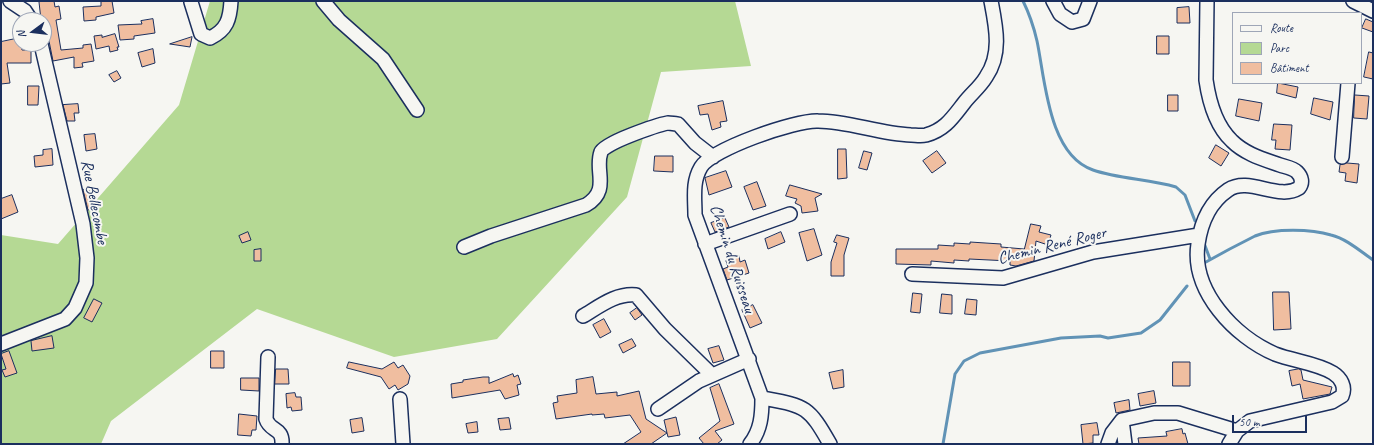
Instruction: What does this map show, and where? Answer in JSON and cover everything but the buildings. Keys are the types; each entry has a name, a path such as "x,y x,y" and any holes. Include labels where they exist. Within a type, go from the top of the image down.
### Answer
{"street":[{"path":"10,1 26,12"},
{"path":"191,2 201,34 210,38 220,33 230,17 232,1"},
{"path":"323,1 339,20 383,59 417,110"},
{"name":"Chemin du Ruisseau","path":"750,444 757,435 760,424 762,398 696,214 694,186 702,165 713,157 753,138 783,128 816,121 841,123 898,134 925,135 940,129 952,120 965,102 987,77 995,57 998,36 992,1"},
{"path":"1052,1 1060,14 1072,22 1083,19 1090,1"},
{"path":"1207,1 1206,80 1208,93 1216,116 1230,140 1256,157 1295,171 1298,173 1302,182 1299,188 1288,192 1240,186 1228,190 1218,198 1207,212 1199,235 1197,250 1198,272 1207,290 1225,317 1249,339 1262,348 1277,355 1334,373 1341,380 1344,388 1342,396 1332,402 1258,419 1243,424 1229,444"},
{"path":"1354,5 1373,11"},
{"name":"Rue Bellecombe","path":"1,344 65,319 75,308 86,283 87,258 83,224 44,52"},
{"path":"1342,157 1348,84"},
{"path":"464,247 491,236 586,205 593,201 598,192 602,176 600,158 602,151 610,144 640,133 669,123 678,124 695,143 713,157"},
{"path":"706,244 790,214"},
{"name":"Chemin René Roger","path":"912,274 1003,278 1093,252 1199,235"},
{"path":"583,316 615,298 626,294 636,295 665,330 712,375"},
{"path":"268,357 266,419 269,426 279,431 282,437 282,444"},
{"path":"658,409 699,381 749,359"},
{"path":"762,398 796,404 811,413 830,444"},
{"path":"400,399 402,444"},
{"path":"1108,444 1112,433 1122,420 1154,413 1178,413 1237,431"},
{"path":"1122,420 1125,444"}],"green space":[{"path":"210,1 735,1 751,66 661,72 627,197 497,339 394,357 257,309 111,421 101,444 1,444 1,235 58,244 179,105"}],"waterway":[{"path":"1023,1 1036,36 1051,114 1066,149 1078,162 1093,170 1176,187 1185,195 1195,221"},
{"path":"1206,262 1263,233 1293,230 1323,233 1337,237 1373,260"},
{"path":"1204,243 1210,259"},
{"path":"943,444 955,374 964,361 980,353 1061,338 1100,336 1108,338 1141,333 1160,320 1187,286"}]}
